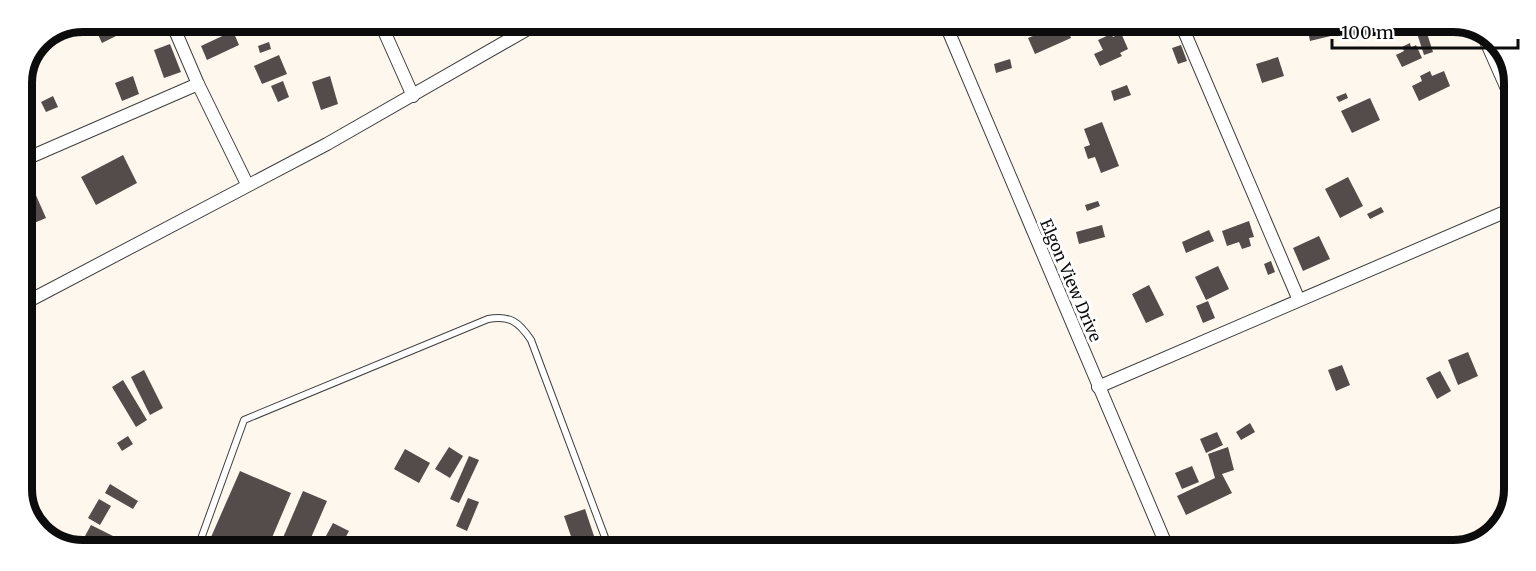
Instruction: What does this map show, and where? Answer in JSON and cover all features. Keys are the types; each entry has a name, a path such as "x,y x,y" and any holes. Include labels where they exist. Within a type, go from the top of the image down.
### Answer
{"street":[{"path":"176,32 198,84 247,184"},
{"path":"384,32 413,96"},
{"path":"32,299 413,96 523,32"},
{"name":"Elgon View Drive","path":"949,32 1164,540"},
{"path":"1184,32 1298,298"},
{"path":"1487,44 1504,82"},
{"path":"32,156 198,84"},
{"path":"1098,387 1298,298 1504,212"}],"lane":[{"path":"201,540 244,420 488,319 501,317 510,318 520,325 531,340 606,540"}],"building":[{"path":"97,32 124,32 102,43"},
{"path":"231,32 233,32 239,45 207,60 201,46"},
{"path":"1043,32 1069,32 1071,38 1035,54 1028,38"},
{"path":"1308,32 1343,33 1310,41"},
{"path":"1417,32 1427,32 1433,52 1424,55"},
{"path":"1121,33 1128,49 1120,53 1122,56 1100,66 1094,54 1103,50 1098,40 1111,34 1113,37"},
{"path":"269,42 271,49 260,53 258,46"},
{"path":"1410,43 1411,48 1416,45 1422,58 1402,67 1396,55 1404,51 1402,47"},
{"path":"170,44 181,72 164,78 154,50"},
{"path":"1181,45 1187,61 1178,64 1172,48"},
{"path":"279,55 287,74 262,84 254,66"},
{"path":"1278,57 1284,76 1262,83 1256,64"},
{"path":"1010,59 1012,68 996,73 994,64"},
{"path":"1430,71 1432,76 1444,71 1450,86 1419,101 1412,86 1422,81 1420,76"},
{"path":"133,76 139,94 122,101 115,83"},
{"path":"330,76 338,104 321,110 312,82"},
{"path":"283,81 289,97 278,102 271,86"},
{"path":"1127,85 1131,95 1114,101 1111,91"},
{"path":"1346,93 1348,98 1339,102 1336,97"},
{"path":"53,96 58,107 46,112 41,102"},
{"path":"1370,98 1380,120 1352,133 1341,111"},
{"path":"1102,122 1119,166 1101,173 1095,157 1088,159 1084,147 1090,145 1084,129"},
{"path":"123,155 137,183 96,205 81,177"},
{"path":"1348,177 1363,206 1340,218 1325,189"},
{"path":"35,193 46,218 32,224 32,194"},
{"path":"1098,201 1100,206 1087,211 1085,205"},
{"path":"1381,207 1384,212 1370,219 1367,214"},
{"path":"1249,221 1254,237 1249,238 1251,246 1242,249 1239,242 1227,246 1222,231"},
{"path":"1102,225 1105,237 1079,244 1076,232"},
{"path":"1209,230 1214,241 1186,253 1182,242"},
{"path":"1319,236 1330,259 1303,271 1293,248"},
{"path":"1271,261 1275,272 1268,275 1264,264"},
{"path":"1218,266 1229,289 1206,300 1195,277"},
{"path":"1149,285 1164,315 1146,323 1132,294"},
{"path":"1208,301 1215,318 1203,323 1196,306"},
{"path":"1468,352 1478,376 1458,385 1448,360"},
{"path":"1342,365 1350,385 1336,391 1328,370"},
{"path":"144,370 163,408 150,415 131,377"},
{"path":"1440,371 1451,391 1437,399 1426,378"},
{"path":"123,380 147,420 136,427 112,387"},
{"path":"1250,423 1255,432 1241,440 1236,432"},
{"path":"1217,432 1223,445 1206,453 1200,439"},
{"path":"128,436 133,444 122,451 117,443"},
{"path":"449,447 463,456 450,478 435,469"},
{"path":"1228,447 1234,470 1222,474 1232,493 1186,515 1177,496 1215,478 1208,454"},
{"path":"405,449 430,463 419,483 394,469"},
{"path":"469,456 479,460 459,503 450,499"},
{"path":"1192,466 1199,482 1182,489 1175,473"},
{"path":"240,471 291,493 271,540 210,540"},
{"path":"110,484 138,501 133,509 105,493"},
{"path":"303,491 327,501 310,540 282,540"},
{"path":"468,498 479,502 467,531 456,526"},
{"path":"99,499 111,506 100,525 88,518"},
{"path":"585,509 595,540 572,540 564,516"},
{"path":"333,523 349,531 344,540 324,540"},
{"path":"91,525 121,540 93,540 85,536"}]}
